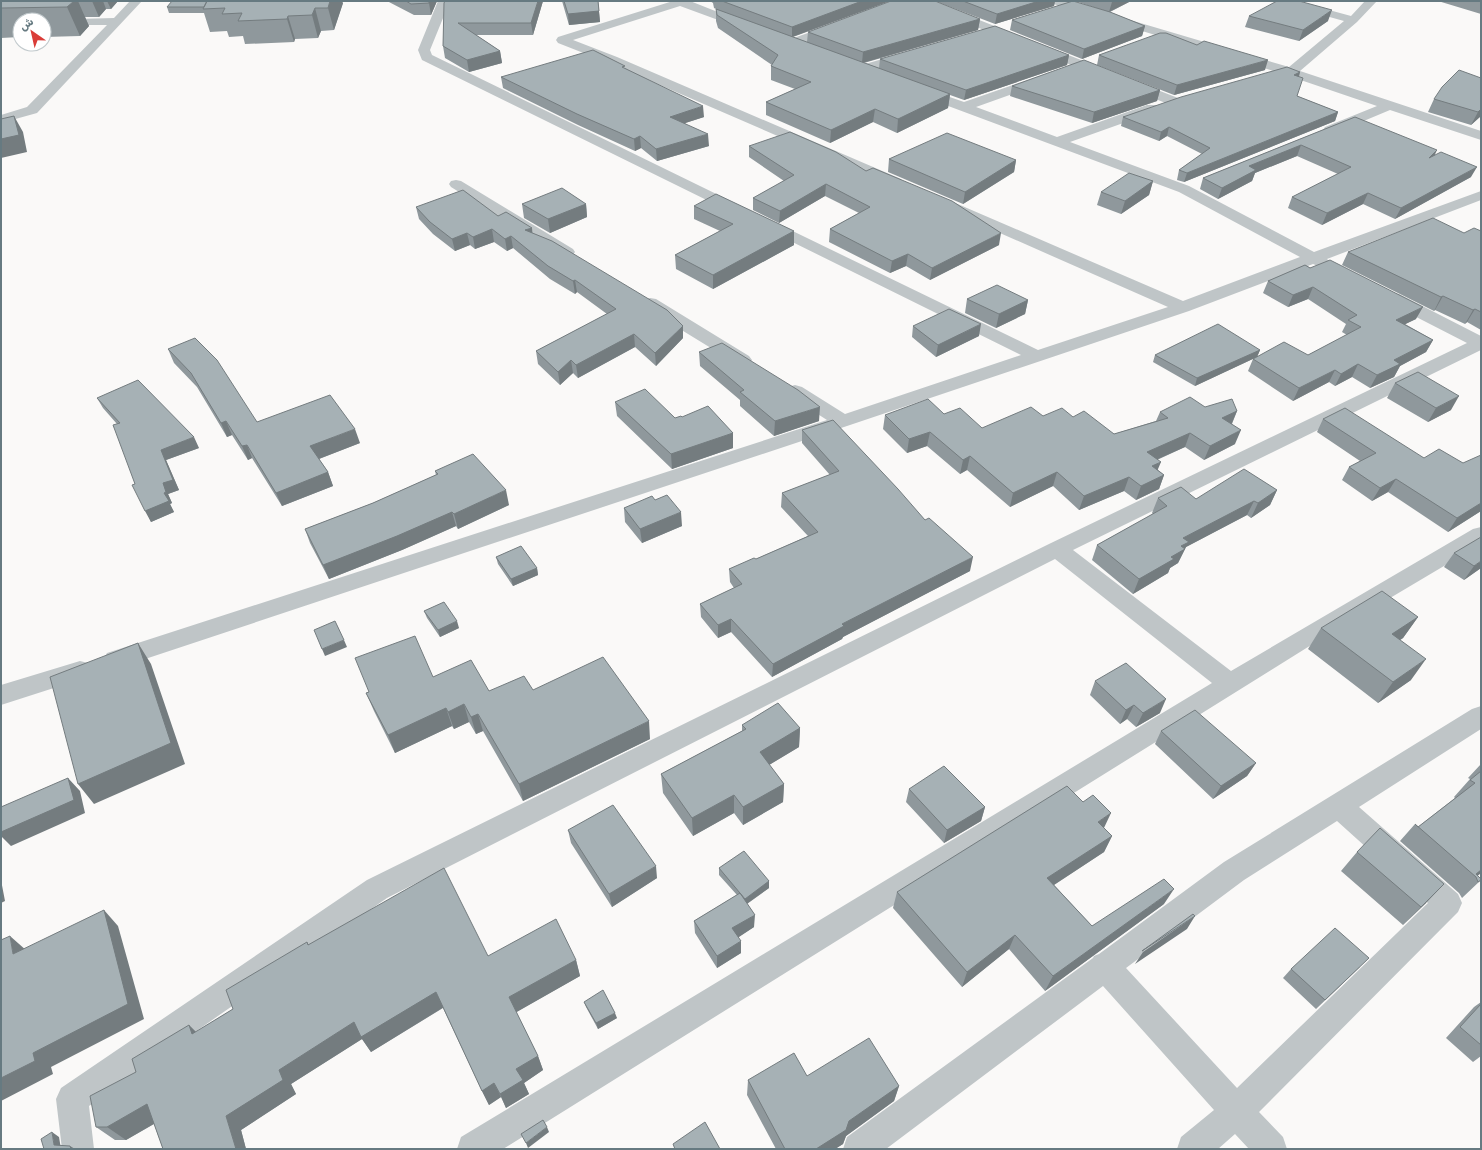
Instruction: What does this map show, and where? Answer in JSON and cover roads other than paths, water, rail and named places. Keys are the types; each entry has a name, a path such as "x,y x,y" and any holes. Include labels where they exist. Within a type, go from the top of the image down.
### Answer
{"street":[{"path":"1,119 32,110 136,1"},
{"path":"444,1 424,50 426,57 1037,356"},
{"path":"921,1 1173,101"},
{"path":"1054,1 1076,4 1163,34 1287,71 1479,134"},
{"path":"1283,1 1353,20"},
{"path":"1262,76 1287,71 1353,20 1371,1"},
{"path":"755,29 682,2 562,40 613,60 905,186"},
{"path":"1048,13 1076,4"},
{"path":"52,22 116,21"},
{"path":"827,56 789,42 845,24"},
{"path":"981,35 1010,26"},
{"path":"1141,42 1163,34"},
{"path":"862,69 922,52"},
{"path":"1068,70 1097,59"},
{"path":"848,64 884,77"},
{"path":"963,107 1053,75"},
{"path":"906,85 1184,189 1335,269"},
{"path":"1056,142 1188,96"},
{"path":"1316,135 1390,105"},
{"path":"1184,189 1199,183"},
{"path":"456,184 578,259"},
{"path":"1,695 196,634 843,421 1183,307 1481,195"},
{"path":"935,199 1183,307"},
{"path":"1376,290 1481,343"},
{"path":"639,296 755,367"},
{"path":"78,1149 72,1099 377,889 1057,549 1481,343"},
{"path":"782,384 843,421"},
{"path":"473,1149 1308,636 1481,534"},
{"path":"1057,549 1231,684"},
{"path":"859,1149 1234,871 1481,716"},
{"path":"1193,1149 1237,1111 1448,903 1338,805"},
{"path":"1104,966 1271,1149"}]}
